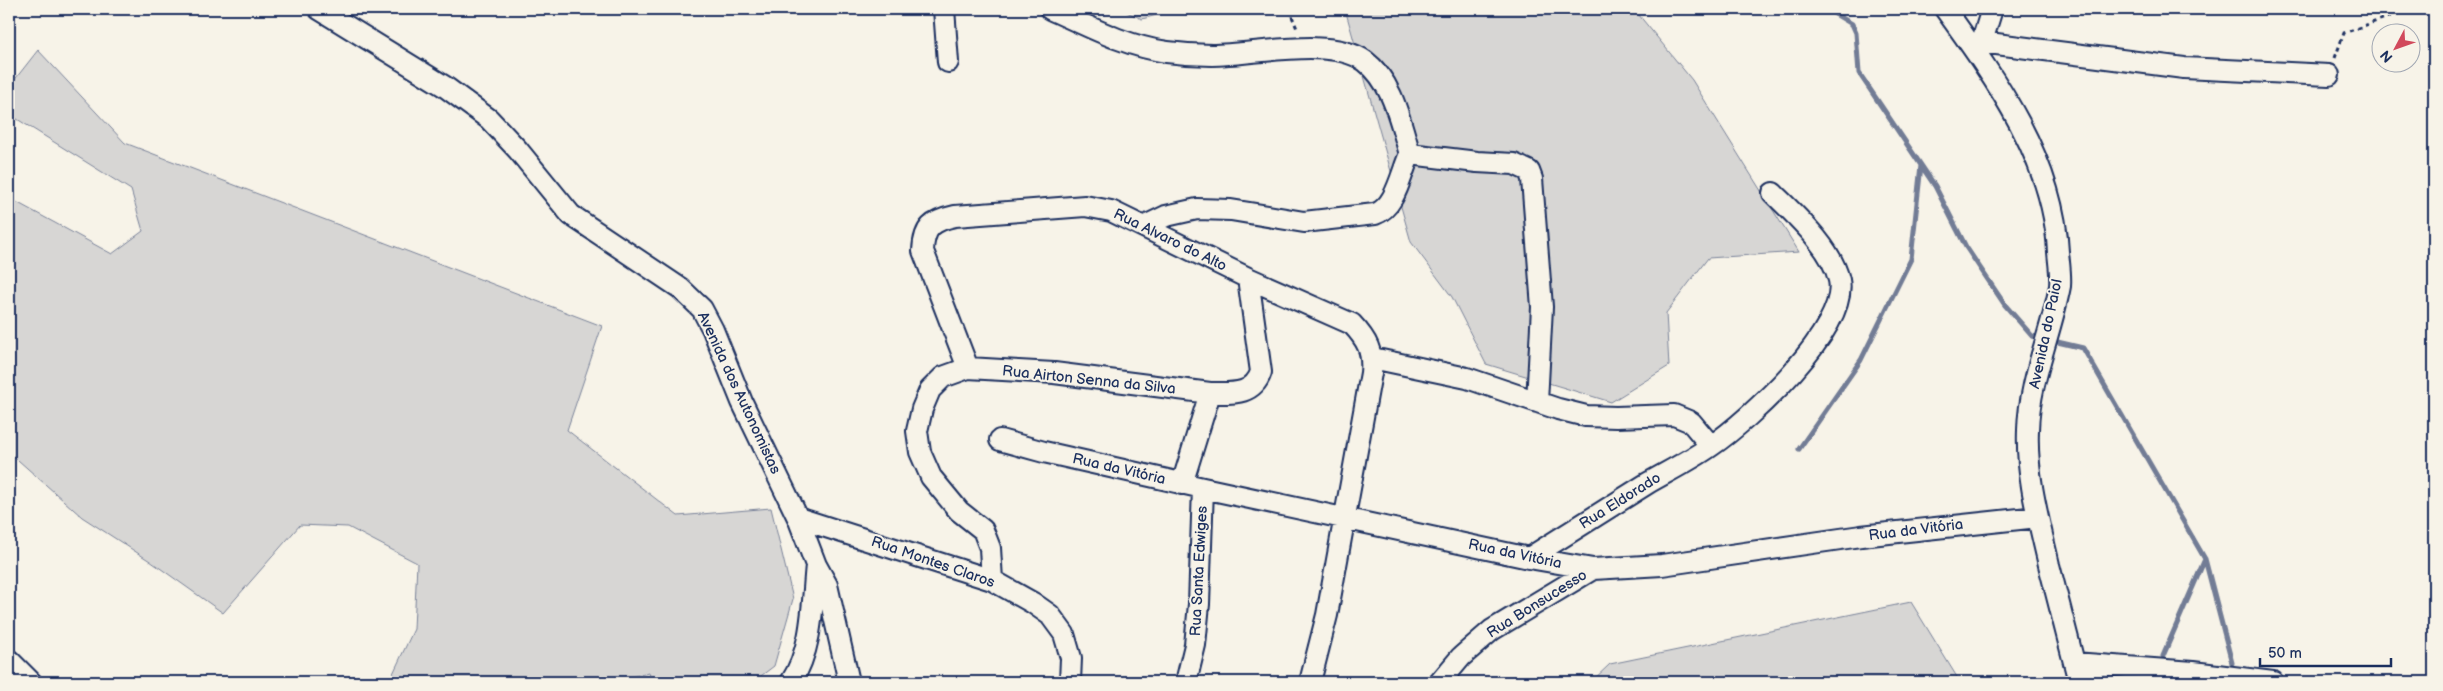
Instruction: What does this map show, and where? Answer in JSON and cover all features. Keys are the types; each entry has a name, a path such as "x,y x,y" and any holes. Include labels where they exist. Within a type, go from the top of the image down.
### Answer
{"street":[{"name":"Avenida dos Autonomistas","path":"319,9 444,86 489,120 518,150 571,215 680,288 702,309 713,330 742,402 798,518 816,566 827,585 849,682"},
{"path":"944,9 948,62"},
{"path":"1050,9 1127,43 1167,52 1212,55 1305,48 1343,50 1364,60 1380,74 1388,88 1410,154 1387,207 1375,214 1341,216 1304,222 1231,210 1197,209 1166,216 1145,226"},
{"name":"Avenida do Paiol","path":"1945,9 1980,48 2018,120 2032,150 2057,224 2060,285 2038,373 2028,430 2029,460 2038,517 2079,682"},
{"path":"1992,9 1980,48 2184,68 2329,75"},
{"path":"1410,154 1477,162 1514,164 1529,171 1532,179 1542,307 1537,402"},
{"name":"Rua Eldorado","path":"1529,558 1711,446 1774,394 1823,334 1836,308 1840,281 1831,260 1812,233 1773,194"},
{"name":"Rua Alvaro do Alto","path":"968,368 923,251 923,238 928,227 943,218 955,216 1085,206 1111,210 1248,278 1352,324 1364,337 1372,358"},
{"path":"1182,484 1210,393 1241,392 1258,380 1261,372 1248,278"},
{"path":"1310,682 1328,615 1372,358 1466,378 1586,416 1616,418 1674,415 1691,422 1711,446"},
{"path":"968,368 944,377 930,390 922,408 917,430 920,452 931,477 959,511 983,530 990,548 992,580"},
{"name":"Rua Airton Senna da Silva","path":"968,368 1054,373 1210,393"},
{"name":"Rua da Vitória","path":"1000,440 1182,484 1529,558 1593,569 1662,565 1861,536 2038,517"},
{"name":"Rua Santa Edwiges","path":"1186,682 1196,645 1200,604 1203,488"},
{"name":"Rua Montes Claros","path":"798,518 992,580 1050,615 1064,634 1071,658 1070,682"},
{"path":"791,682 798,671 809,640 816,566"},
{"name":"Rua Bonsucesso","path":"1440,682 1461,657 1492,630 1593,569"},
{"path":"9,660 31,682"},
{"path":"2074,663 2193,672 2273,682"}],"path":[{"path":"2329,75 2344,33 2410,9"}],"shaded area":[{"path":"1120,9 1179,9 1142,19"},
{"path":"1345,9 1634,9 1692,80 1799,252 1708,258 1666,313 1669,366 1611,402 1486,364 1452,297 1411,242"},
{"path":"38,50 125,143 602,326 567,430 678,516 771,508 793,599 774,666 753,682 652,682 649,673 605,682 393,682 390,680 414,629 417,563 348,527 300,525 223,613 150,561 82,517 9,452 9,198 112,254 143,231 131,190 9,114 9,87"},
{"path":"1911,602 1960,682 1591,682 1610,664"}],"waterway":[{"path":"1827,9 1852,24 1856,33 1859,73 1935,186 1966,247 2005,305 2032,336 2041,338"},
{"path":"1799,449 1861,360 1911,259 1921,165"},
{"path":"2049,340 2083,348 2205,559 2232,663"},
{"path":"2163,656 2205,559"}]}
